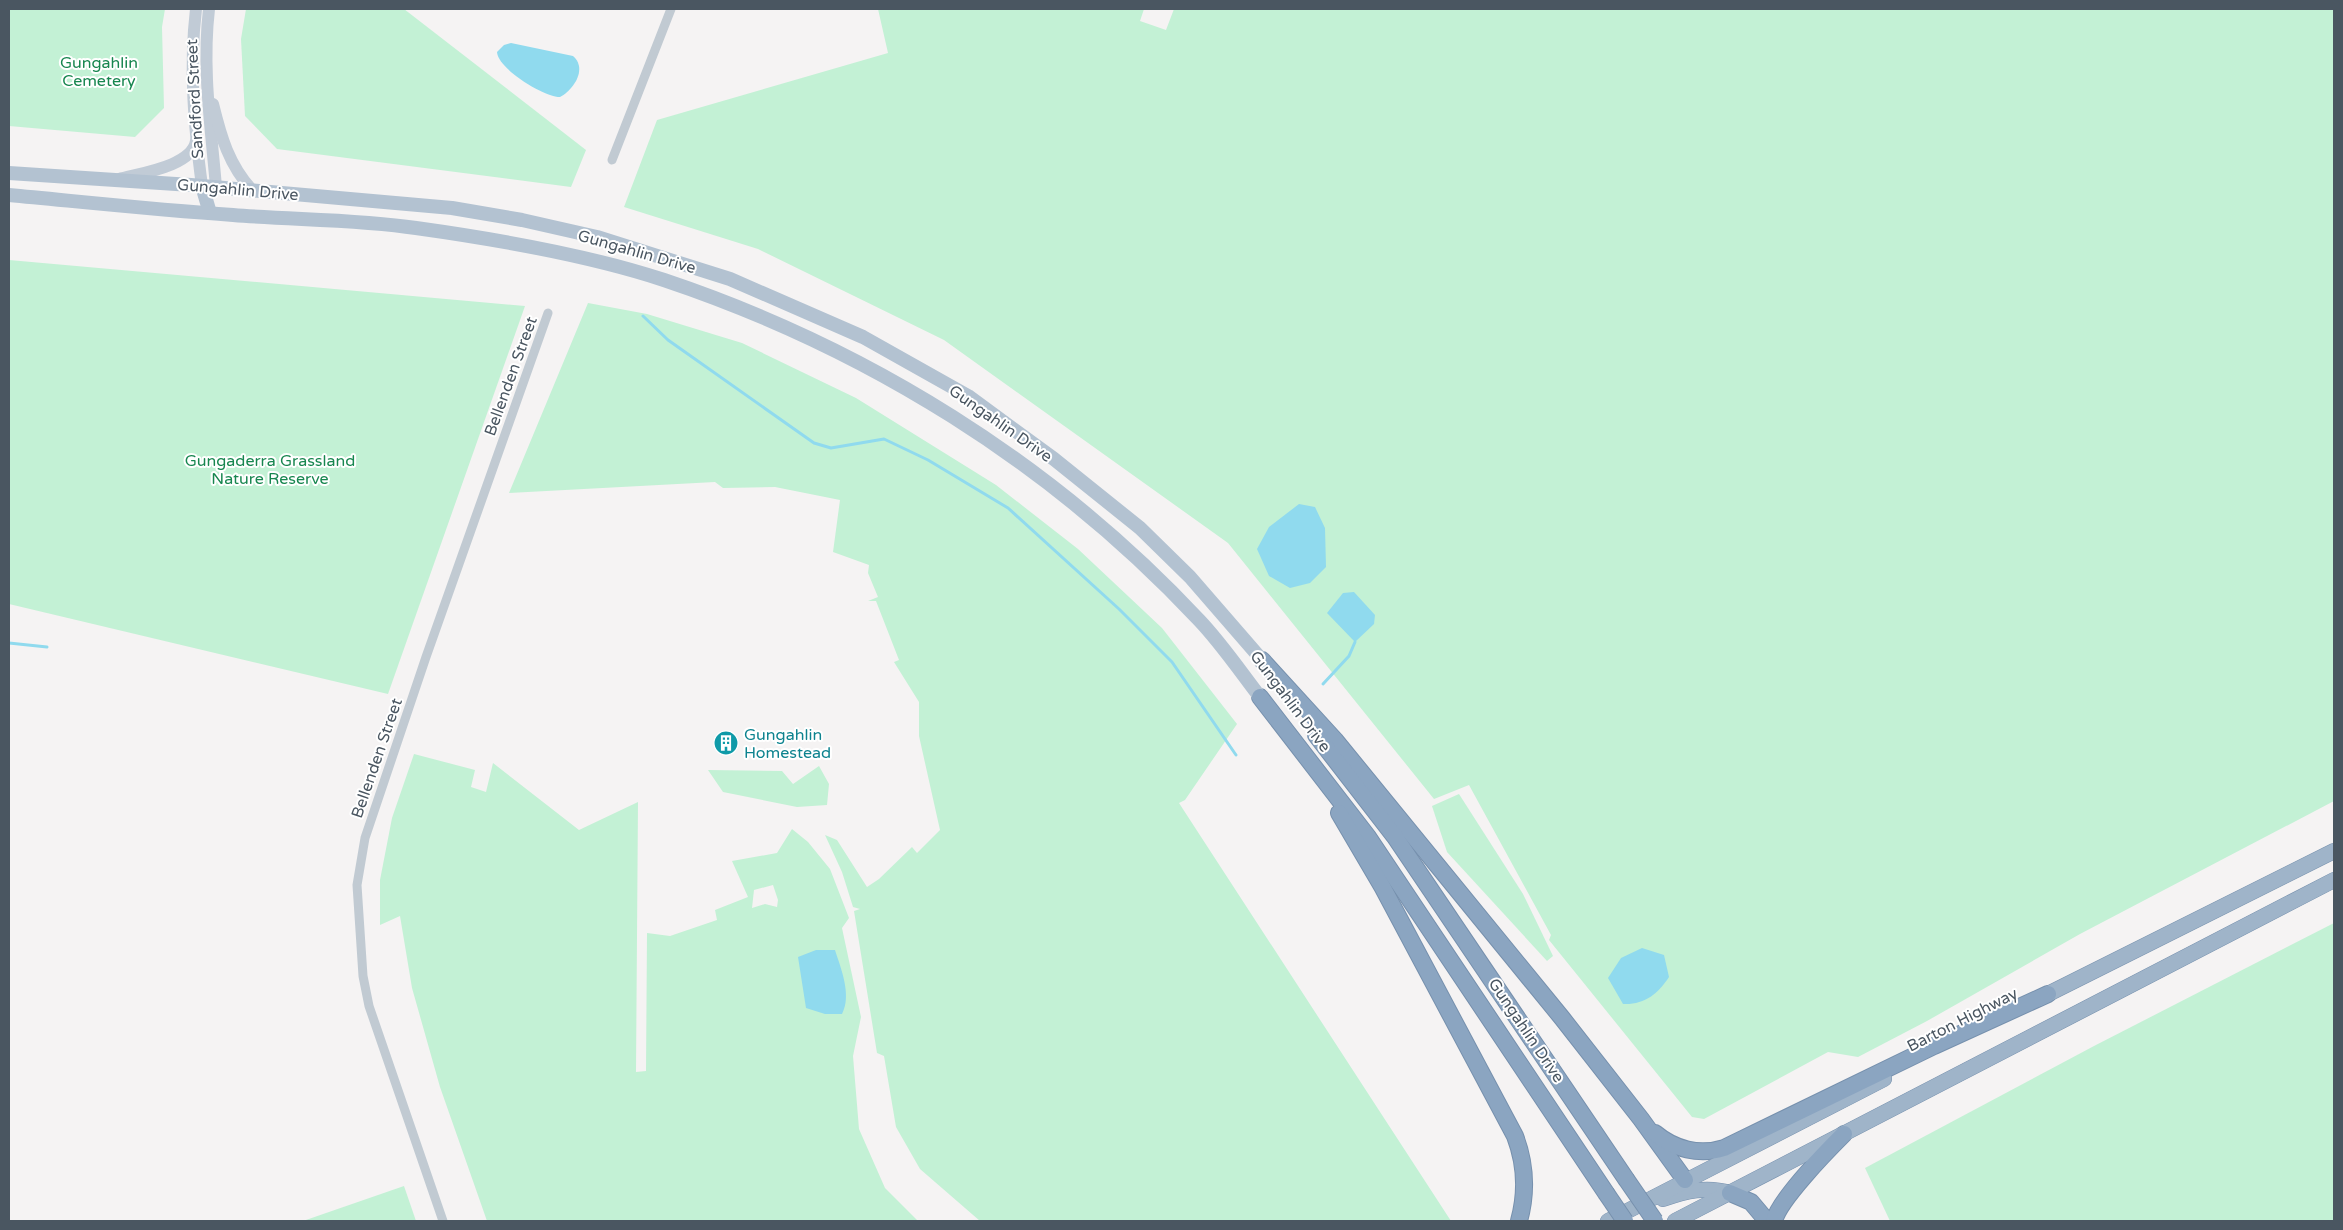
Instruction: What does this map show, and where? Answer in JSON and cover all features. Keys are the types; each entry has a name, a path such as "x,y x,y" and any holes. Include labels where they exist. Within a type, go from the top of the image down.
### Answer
{"highway":[{"path":"1262,660 1335,740 1562,1018 1641,1119 1687,1186 1688,1205 1676,1221"},
{"name":"Gungahlin Drive","path":"1262,660 1395,837 1655,1221"},
{"name":"Gungahlin Drive","path":"1260,697 1368,837 1606,1193 1624,1217"},
{"path":"1288,731 1383,888 1512,1129 1522,1157 1525,1174 1524,1198 1519,1221"},
{"name":"Barton Highway","path":"1608,1221 1624,1217 1687,1186 2048,994 2334,851"},
{"path":"1676,1221 2334,880"},
{"path":"1641,1119 1656,1134 1675,1146 1699,1152 1720,1149 1934,1046 2048,994"},
{"path":"1774,1221 1779,1210 1812,1167 1844,1134"},
{"path":"1687,1186 1730,1193 1751,1202 1767,1221"}],"main road":[{"name":"Sandford Street","path":"196,9 191,61 196,138 209,186"},
{"name":"Sandford Street","path":"209,9 206,60 209,186"},
{"path":"206,60 211,94 224,146 237,171 252,190"},
{"path":"115,181 183,159 193,151 196,138"},
{"name":"Gungahlin Drive","path":"9,173 209,186 452,208 522,220 597,237 730,279 864,337 968,396 1140,528 1190,577 1262,660"},
{"path":"209,186 210,213"},
{"name":"Gungahlin Drive","path":"9,195 210,213 417,228 556,252 661,279 771,319 874,369 907,388 965,422 1044,479 1097,522 1156,576 1201,622 1260,697"}],"street":[{"path":"612,160 671,9"},
{"name":"Bellenden Street","path":"443,1221 369,1006 363,976 357,885 365,838 426,657 548,313"}],"green space":[{"name":"Gungahlin Cemetery","path":"9,9 165,9 162,27 164,108 135,137 9,126"},
{"path":"246,9 404,9 586,150 571,187 277,149 245,116 241,39"},
{"path":"878,9 1144,9 1140,21 1166,30 1174,9 2334,9 2334,801 2080,934 1927,1021 1858,1057 1828,1052 1704,1119 1692,1117 1549,940 1551,935 1469,785 1434,799 1228,543 944,340 758,249 624,207 657,120 888,53"},
{"name":"Gungaderra Grassland Nature Reserve","path":"9,260 525,306 388,694 9,604"},
{"path":"588,303 647,314 742,343 856,398 996,485 1078,549 1162,628 1237,724 1185,800 1179,803 1451,1221 980,1221 920,1169 896,1127 884,1056 877,1053 854,911 860,909 853,907 842,872 825,835 837,840 867,887 879,879 912,847 917,853 940,830 919,736 919,702 894,662 899,660 876,601 868,601 878,597 868,573 869,565 833,552 840,500 775,487 723,488 715,482 509,493"},
{"path":"414,754 475,770 471,787 486,792 493,763 579,830 638,802 636,1072 646,1071 647,933 670,936 717,920 715,910 748,897 732,861 777,853 792,829 808,842 830,869 849,918 842,928 861,1017 853,1056 859,1129 885,1188 918,1221 487,1221 440,1087 412,988 400,916 380,925 380,880 392,818","holes":["773,885 778,900 777,907 765,904 752,908 754,890"]},
{"path":"819,766 829,784 827,805 797,807 723,792 708,770 782,771 793,784"},
{"path":"1459,794 1523,894 1553,956 1547,961 1447,852 1432,806"},
{"path":"2334,923 2334,1221 1890,1221 1865,1168 2094,1046"},
{"path":"404,1186 416,1221 303,1221"}],"water":[{"path":"511,43 573,56 579,67 577,79 570,89 560,97 533,87 513,74 499,59 497,52 504,45"},
{"path":"1299,504 1315,507 1325,528 1326,567 1310,583 1290,588 1269,576 1257,549 1269,527"},
{"path":"1354,592 1375,615 1374,624 1355,642 1327,613 1343,593"},
{"path":"1642,948 1664,955 1669,977 1660,989 1650,997 1638,1003 1623,1004 1608,978 1621,958"},
{"path":"816,950 835,950 846,990 845,1007 842,1014 825,1014 806,1008 798,957"}],"waterway":[{"path":"643,316 668,340 814,443 831,448 884,439 928,460 1008,508 1119,609 1172,662 1236,755"},
{"path":"1323,684 1349,656 1355,642"},
{"path":"9,643 47,647"}],"place":[{"name":"Gungahlin Homestead","path":"726,743"}]}
